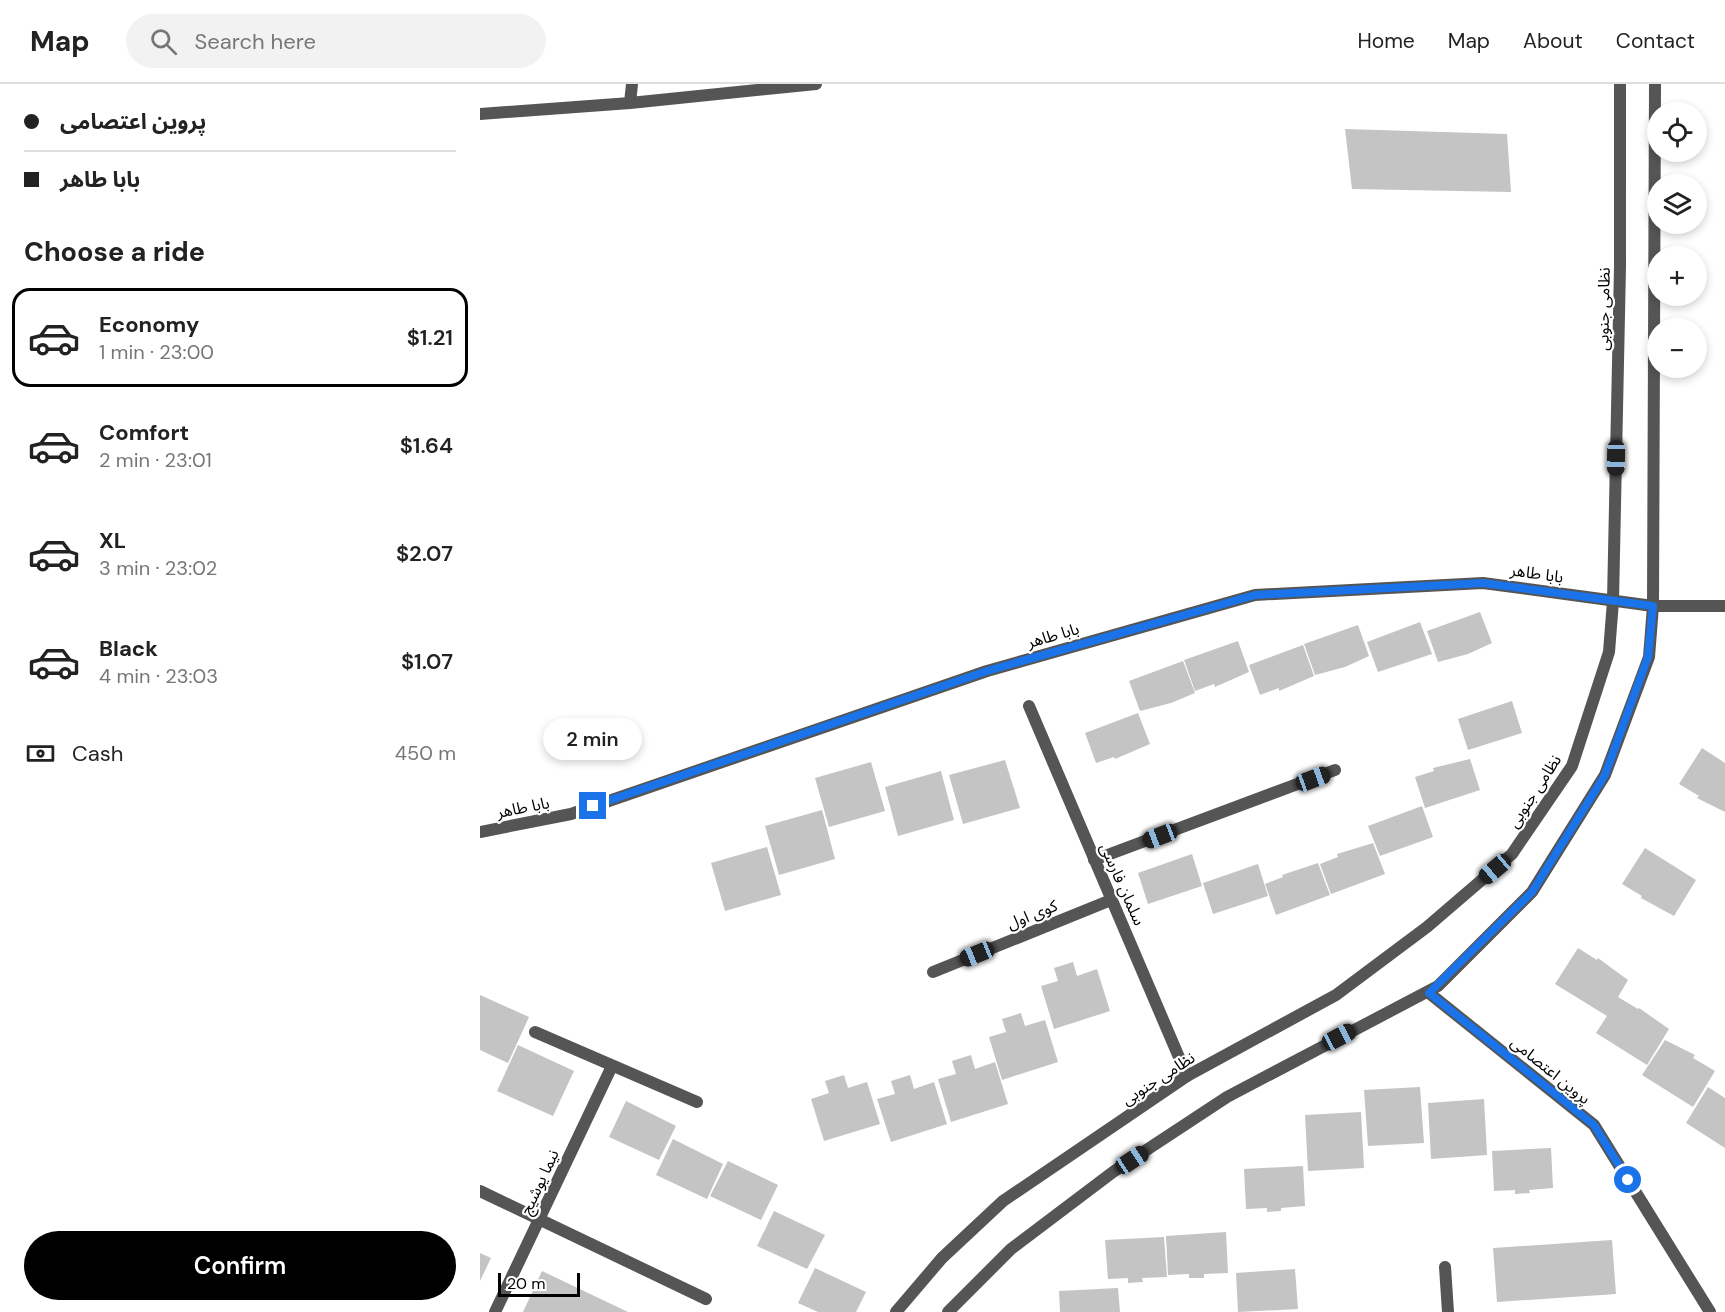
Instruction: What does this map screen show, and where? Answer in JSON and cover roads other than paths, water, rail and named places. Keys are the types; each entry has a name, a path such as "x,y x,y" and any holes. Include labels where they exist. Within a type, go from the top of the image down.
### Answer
{"street":[{"path":"630,103 632,84"},
{"path":"480,114 630,103 816,84"},
{"name":"نظامی جنوبی","path":"896,1312 942,1258 1003,1201 1187,1076 1336,995 1427,927 1512,854 1572,766 1609,652 1614,601 1620,267 1620,84"},
{"path":"948,1312 1011,1249 1113,1172 1227,1096 1358,1027 1429,993 1532,892 1605,775 1648,657 1653,606 1655,84"},
{"name":"بابا طاهر","path":"480,832 571,814 987,671 1255,595 1483,583 1653,606 1725,606"},
{"name":"سلمان فارسی","path":"1029,706 1187,1076"},
{"path":"1094,860 1335,771"},
{"name":"کوی اول","path":"933,972 1111,900"},
{"name":"پروین اعتصامی","path":"1429,993 1594,1125 1710,1312"},
{"path":"535,1032 697,1102"},
{"name":"نیما یوشیج","path":"495,1312 612,1066"},
{"path":"480,1191 706,1299"},
{"path":"1445,1267 1448,1312"}]}
